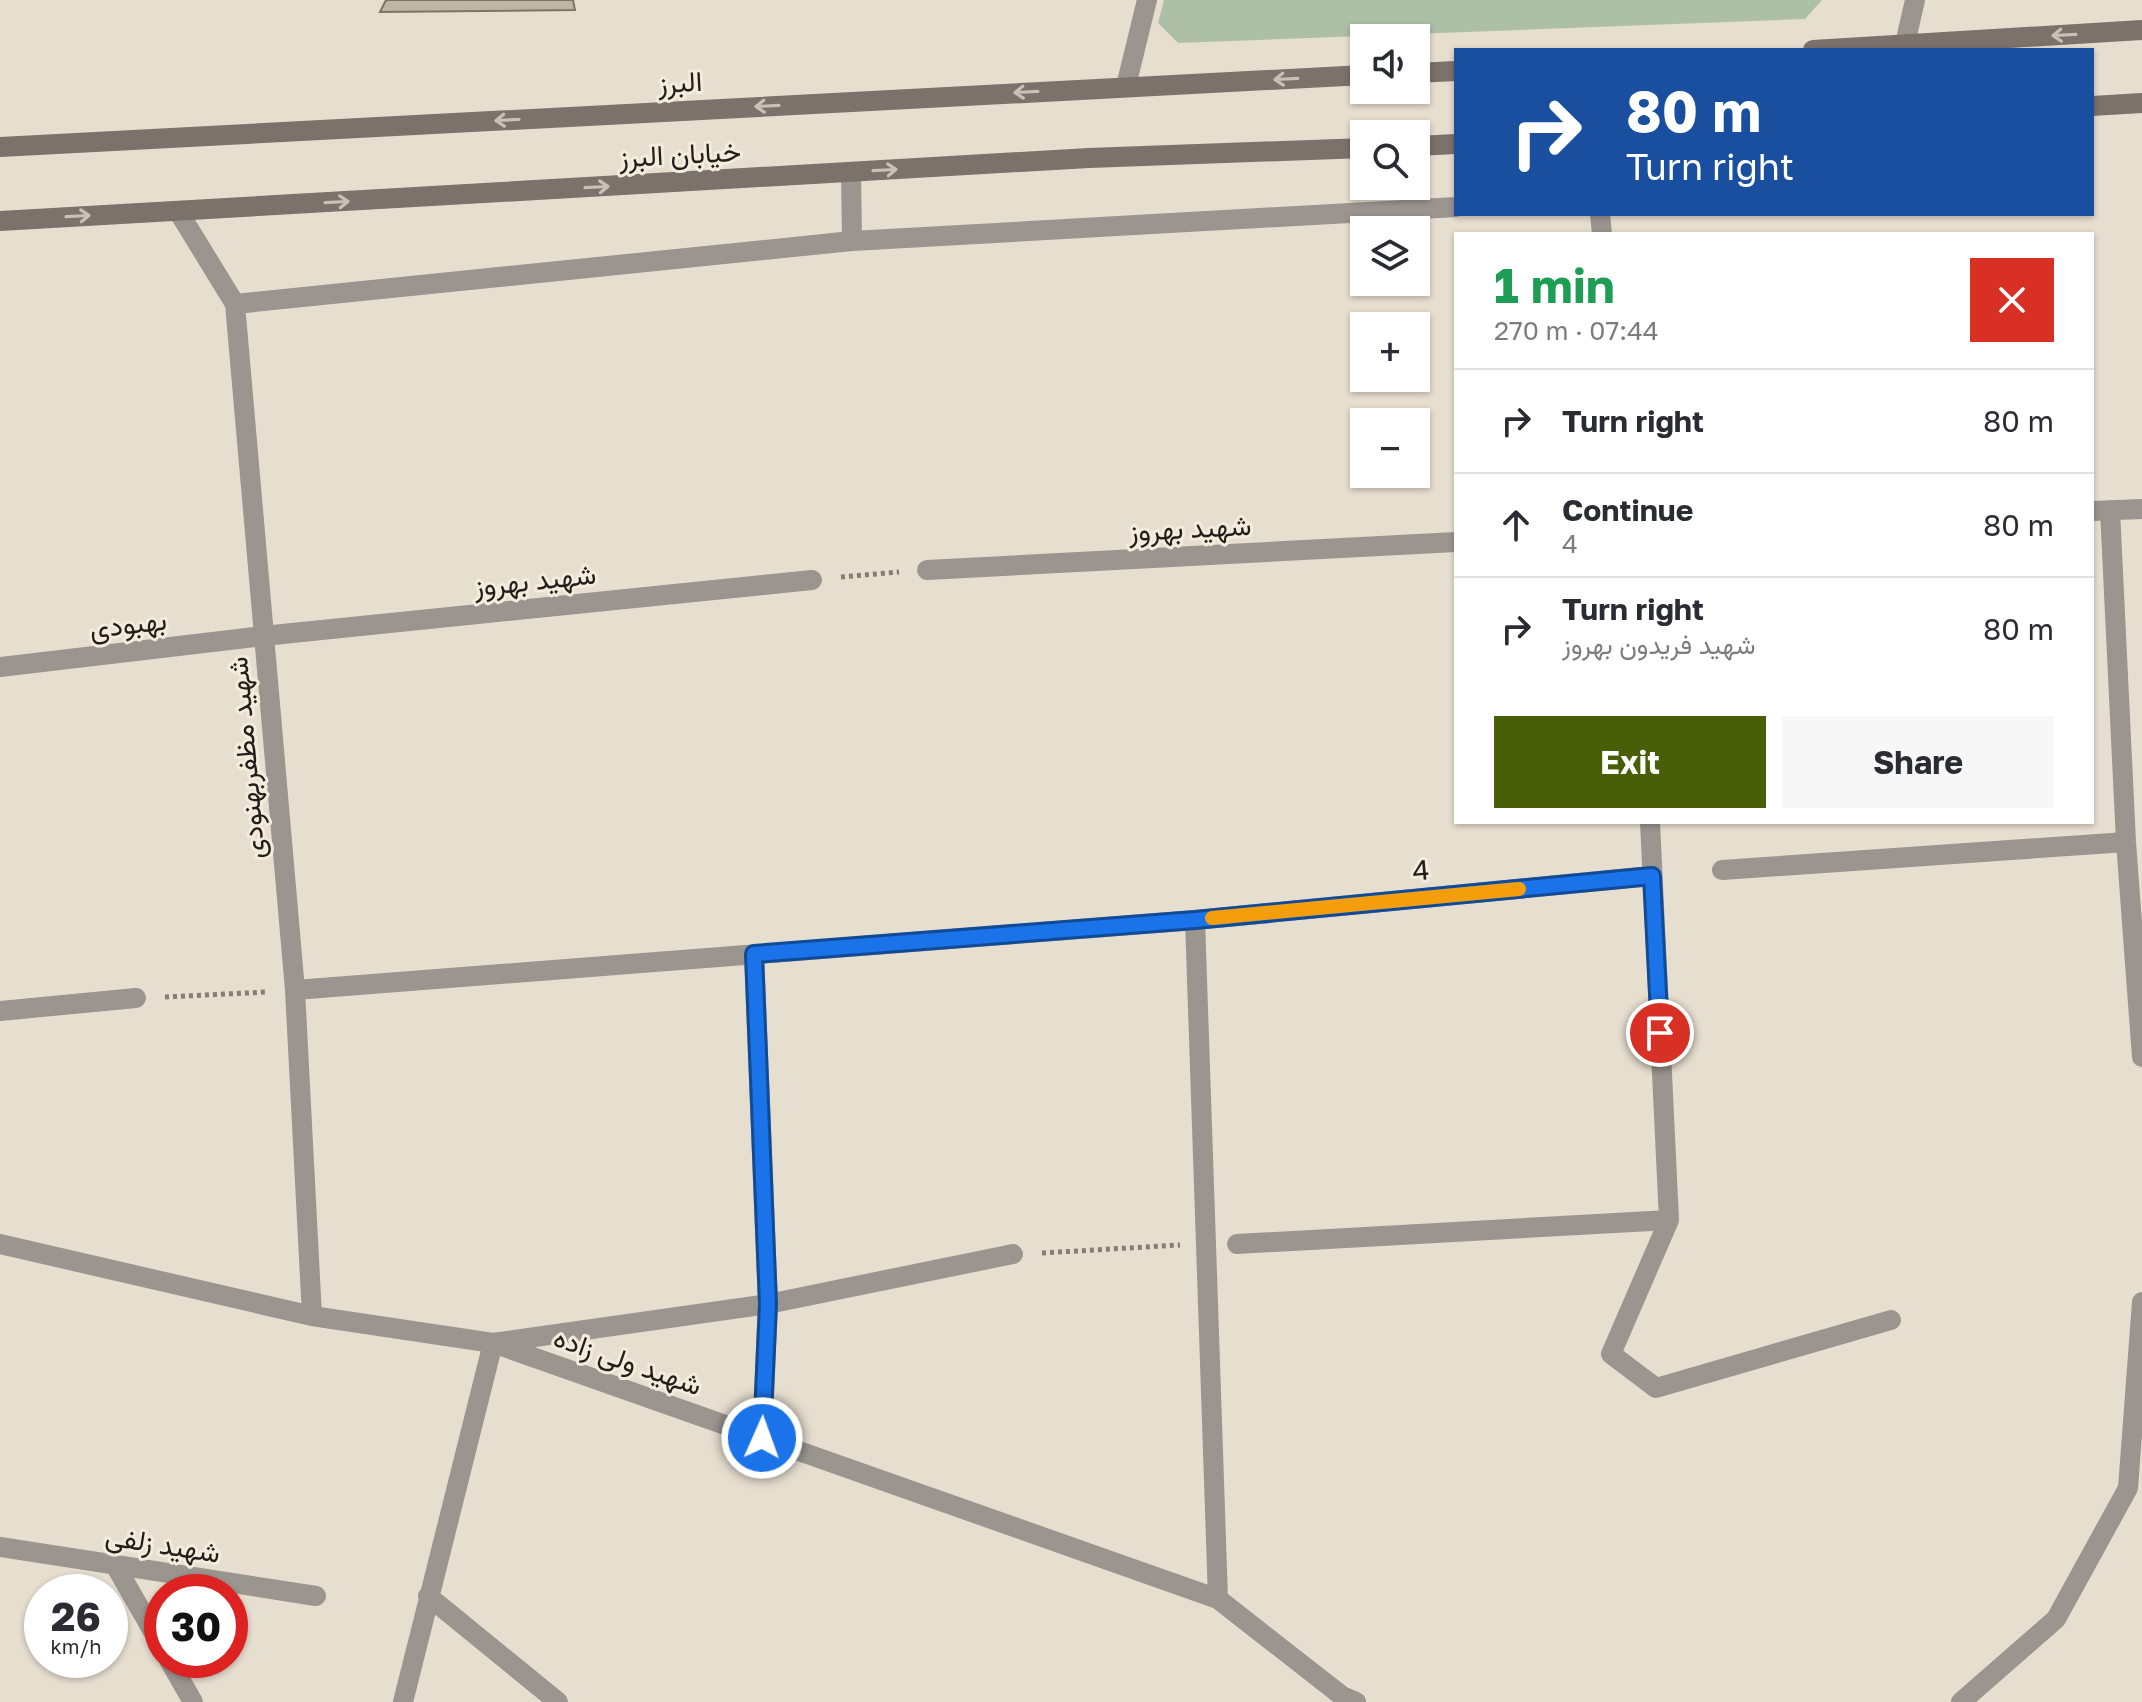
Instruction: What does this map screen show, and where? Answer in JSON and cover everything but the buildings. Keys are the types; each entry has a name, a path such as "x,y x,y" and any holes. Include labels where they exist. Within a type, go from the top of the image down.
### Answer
{"main road":[{"path":"1844,48 2142,30"},
{"path":"1430,72 1454,71"},
{"name":"البرز","path":"0,147 1350,76"},
{"path":"2094,106 2142,103"},
{"path":"1430,145 1454,144"},
{"name":"خیابان البرز","path":"0,221 1089,158 1350,149"}],"street":[{"path":"1126,86 1147,0"},
{"path":"1905,44 1915,0"},
{"path":"851,172 852,241"},
{"path":"235,304 852,241 1454,207"},
{"name":"شهید مظفربهنودی","path":"178,211 235,304 295,990 312,1316"},
{"path":"2142,509 2101,511 2142,1057"},
{"name":"شهید بهروز","path":"927,570 1454,542"},
{"name":"شهید بهروز","path":"263,636 812,580"},
{"name":"بهبودی","path":"0,667 263,636"},
{"path":"1650,824 1669,1220 1611,1354 1656,1388 1891,1320"},
{"path":"1722,870 2126,842"},
{"name":"4","path":"295,990 1195,920 1652,876"},
{"path":"1195,920 1218,1599"},
{"path":"754,954 768,1304 762,1438"},
{"path":"0,1011 136,998"},
{"path":"1237,1244 1669,1220"},
{"name":"شهید ولی زاده","path":"0,1244 312,1316 493,1343 1218,1599 1342,1696 1356,1702"},
{"path":"403,1702 493,1343 768,1304 1013,1254"},
{"path":"1961,1702 2056,1619 2135,1492 2142,1302"},
{"name":"شهید زلفی","path":"0,1547 316,1596"},
{"path":"115,1565 144,1616"},
{"path":"428,1596 558,1702"},
{"path":"179,1678 193,1702"}],"path":[{"path":"812,580 927,570"},
{"path":"136,998 295,990"},
{"path":"1013,1254 1206,1243"}],"green space":[{"path":"1164,0 1822,0 1805,19 1430,33 1430,24 1350,24 1350,36 1178,43 1158,23"}],"slow traffic":[{"path":"1212,918 1519,889"}],"route":[{"path":"762,1438 768,1304 754,954 1195,920 1652,876 1660,1033"}]}
